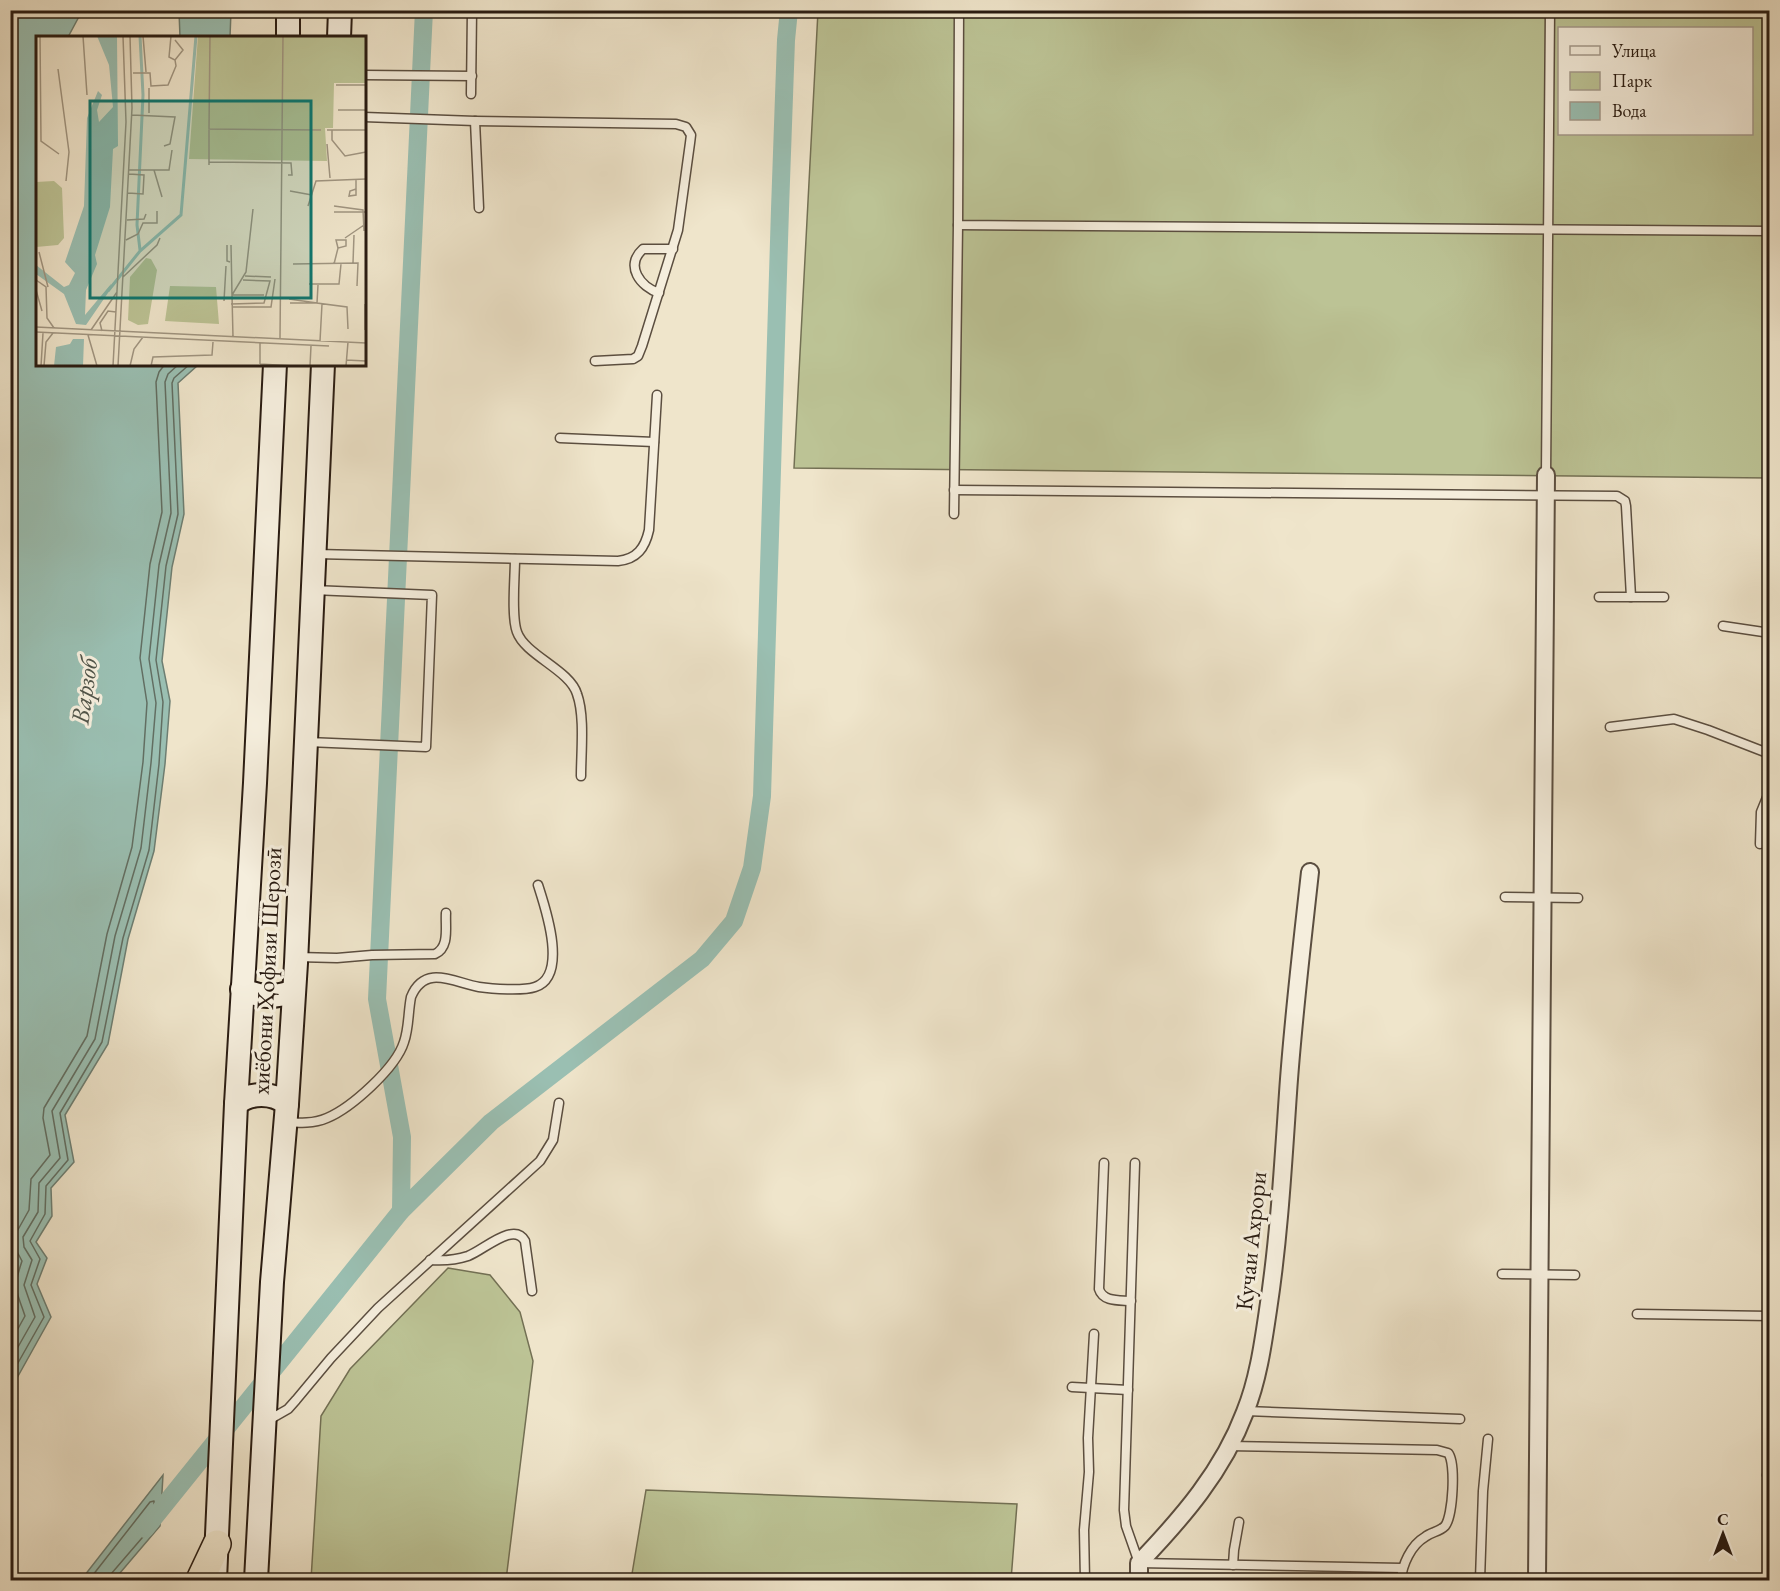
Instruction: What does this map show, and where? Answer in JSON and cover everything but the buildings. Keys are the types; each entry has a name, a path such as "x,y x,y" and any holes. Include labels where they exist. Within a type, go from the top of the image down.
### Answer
{"highway":[{"path":"200,1581 217,1544"}],"main road":[{"path":"288,10 288,36"},
{"path":"339,36 340,10"},
{"name":"хиёбони Ҳофизи Шерозӣ","path":"215,1581 236,1104 255,783 275,366"},
{"name":"хиёбони Ҳофизи Шерозӣ","path":"256,1581 268,1336 296,957 323,366"},
{"path":"242,989 270,997 294,991"},
{"path":"236,1104 248,1096 265,1095 280,1099 286,1113"}],"street":[{"path":"1537,1581 1546,475"},
{"name":"Кучаи Ахрори","path":"1139,1563 1178,1522 1213,1475 1246,1411 1254,1383 1265,1334 1272,1285 1284,1170 1292,1037 1310,872"},
{"path":"1139,1563 1139,1581"}],"lane":[{"path":"471,94 472,10"},
{"path":"954,514 959,10"},
{"path":"1546,475 1550,10"},
{"path":"366,75 472,76"},
{"path":"366,117 676,124 686,127 691,135 673,249 638,356 627,360 595,361"},
{"path":"475,121 479,208"},
{"path":"958,225 1770,231"},
{"path":"659,293 647,288 639,280 636,260 643,249 673,249"},
{"path":"314,554 626,560 644,546 649,530 657,395"},
{"path":"560,438 654,442"},
{"path":"954,490 1617,495 1621,497 1626,506 1628,518 1631,597"},
{"path":"515,559 515,624 519,636 571,683 578,694 581,776"},
{"path":"305,742 426,747 432,595 313,590"},
{"path":"1599,597 1664,597"},
{"path":"1723,626 1770,633"},
{"path":"1610,727 1674,719 1770,754"},
{"path":"1760,844 1761,812 1770,790"},
{"path":"286,1113 310,1123 336,1114 384,1073 404,1043 411,997 419,984 425,980 450,978 474,986 492,988 527,988 540,984 550,971 552,950 548,919 538,885"},
{"path":"1505,897 1578,898"},
{"path":"296,957 429,955 440,952 445,944 446,913"},
{"path":"264,1423 288,1409 349,1339 430,1260 540,1161 553,1140 559,1103"},
{"path":"1104,1163 1099,1290 1105,1298 1131,1301"},
{"path":"1135,1163 1124,1510 1126,1526 1139,1563 1401,1568"},
{"path":"430,1260 442,1261 467,1256 503,1237 517,1233 522,1235 525,1241 532,1291"},
{"path":"1502,1274 1575,1275"},
{"path":"1637,1314 1770,1316"},
{"path":"1085,1581 1084,1530 1089,1472 1088,1438 1094,1334"},
{"path":"1072,1386 1128,1390"},
{"path":"1246,1411 1461,1419"},
{"path":"1480,1581 1483,1491 1488,1439"},
{"path":"1229,1446 1437,1450 1448,1453 1453,1462 1450,1517 1443,1528 1422,1538 1401,1568 1401,1581"},
{"path":"1233,1565 1239,1522"}],"green space":[{"path":"818,11 1769,11 1769,478 794,468"},
{"path":"448,1268 490,1275 520,1312 533,1361 506,1580 311,1580 321,1416 350,1369"},
{"path":"646,1490 1017,1504 1011,1580 631,1580"}],"water":[{"name":"Варзоб","path":"27,10 82,11 69,36 36,36 36,366 197,366 178,383 184,514 172,567 162,661 170,701 154,851 128,939 108,1044 65,1115 74,1162 51,1188 52,1216 36,1242 47,1258 37,1284 51,1317 11,1393 10,34 18,17"},
{"path":"179,11 231,11 230,36 180,36"},
{"path":"163,1475 160,1526 114,1580 81,1580"}],"waterway":[{"path":"401,1211 402,1137 377,999 424,10"},
{"path":"145,1529 401,1211 491,1122 702,959 734,921 752,868 762,796 780,209 789,10"}]}
